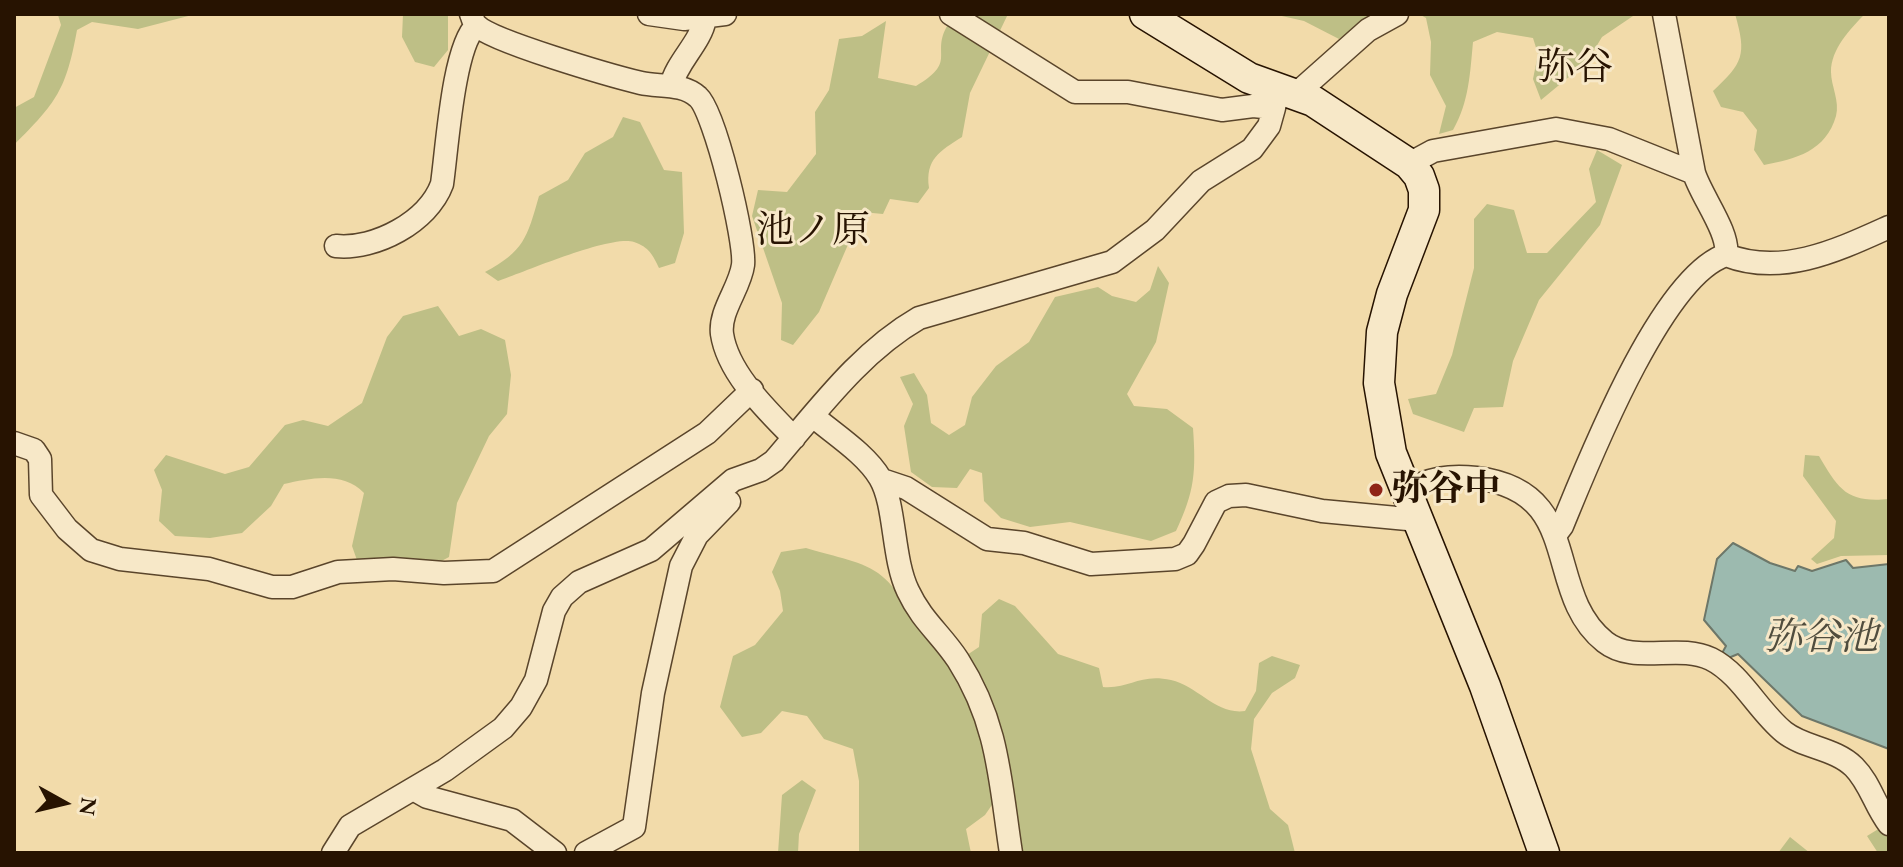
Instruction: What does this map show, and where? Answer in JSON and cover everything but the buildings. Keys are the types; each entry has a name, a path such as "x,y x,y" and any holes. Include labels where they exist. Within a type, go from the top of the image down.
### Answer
{"main road":[{"path":"1145,14 1282,97 1313,101 1409,164 1419,176 1424,190 1424,210 1392,294 1382,332 1379,371 1391,453 1485,686 1544,853"}],"street":[{"path":"649,14 715,16"},
{"path":"951,14 1075,92 1128,92 1222,110 1253,106 1282,97 1368,30 1397,14"},
{"path":"1664,14 1694,173 1701,195 1723,234 1726,255"},
{"path":"671,86 715,16"},
{"path":"336,246 361,247 425,212 436,200 442,184 458,69 474,20 509,44 644,83 688,90 701,99 718,137 744,263 722,322 722,335 730,357 752,390 794,438"},
{"path":"586,853 634,827 653,693 670,606 685,555 712,517 794,438 869,353 892,334 919,318 1007,290 1089,272 1112,262 1155,230 1201,181 1252,149 1269,126 1282,97"},
{"path":"1409,164 1433,151 1556,129 1609,139 1657,161 1694,173"},
{"path":"1556,534 1593,450 1667,308 1700,269 1726,255 1745,261 1796,263 1889,227"},
{"path":"14,443 34,450 40,459 41,495 67,529 91,550 120,559 209,569 272,587 292,587 338,572 393,569 444,573 493,571 707,433 752,390"},
{"path":"813,416 870,465 882,480 906,587 922,619 958,661 992,735 1001,768 1011,853"},
{"path":"333,853 350,826 413,789 503,728 521,707 536,680 554,611 562,597 579,582 651,550 733,480 761,470"},
{"path":"1406,492 1422,482 1454,476 1509,485 1527,496 1556,534 1577,605 1604,641 1615,649 1693,653 1712,660 1785,732 1853,766 1889,824"},
{"path":"882,480 906,488 976,535 1024,543 1091,564 1175,559 1187,554 1211,509 1229,496 1246,495 1322,511 1418,520"},
{"path":"413,789 427,797 512,820 555,853"}],"green space":[{"path":"53,14 196,14 138,29 92,22 77,30 69,67 58,94 14,145 14,108 34,97 61,25 58,15"},
{"path":"403,14 448,14 448,50 434,67 415,62 402,37"},
{"path":"959,14 1008,14 970,93 962,137 932,163 929,188 918,203 890,199 883,214 862,212 819,312 793,345 781,340 782,303 752,216 758,190 787,192 816,154 815,112 829,90 839,39 862,36 886,21 878,78 916,86 936,71 940,64 942,37 948,24"},
{"path":"1273,14 1372,14 1339,39 1304,21"},
{"path":"1419,14 1636,14 1602,37 1587,62 1541,100 1533,79 1538,54 1533,38 1497,32 1473,42 1468,88 1462,109 1453,130 1439,134 1446,106 1430,75 1431,42 1426,18"},
{"path":"1735,14 1865,14 1834,55 1831,72 1837,105 1831,128 1817,145 1798,156 1764,165 1754,150 1757,130 1743,112 1721,107 1713,91 1731,73 1740,57 1741,39"},
{"path":"623,117 640,122 664,170 682,172 684,233 675,263 659,268 643,246 623,241 588,248 498,281 485,272 508,257 522,242 539,196 568,180 585,153 613,137"},
{"path":"1597,150 1622,165 1600,225 1539,300 1513,361 1503,407 1474,408 1464,432 1413,414 1408,399 1436,394 1452,355 1474,268 1474,219 1487,204 1514,210 1527,253 1547,253 1596,202 1589,169"},
{"path":"1158,266 1169,283 1156,342 1127,394 1134,406 1167,409 1193,428 1193,481 1176,531 1151,541 1070,522 1030,527 1001,518 984,501 982,473 970,469 957,488 932,487 911,472 904,426 913,404 900,377 914,373 927,395 931,423 949,435 965,425 972,397 996,366 1029,342 1055,297 1098,287 1112,296 1136,302 1150,290"},
{"path":"438,306 459,336 481,329 505,340 511,375 507,414 489,436 457,503 449,557 432,566 358,563 352,546 364,493 356,486 337,479 316,478 284,484 271,506 242,533 210,538 175,536 159,521 162,490 154,470 166,455 225,474 249,467 285,425 303,420 328,426 362,403 387,337 403,316"},
{"path":"1805,455 1819,456 1832,478 1846,492 1863,499 1889,499 1889,555 1841,556 1817,564 1811,559 1834,538 1836,521 1803,476"},
{"path":"806,548 871,568 891,585 921,631 932,641 967,655 979,647 982,614 999,599 1015,606 1058,654 1099,668 1103,687 1160,678 1181,683 1225,709 1245,711 1256,691 1259,663 1272,656 1300,665 1295,678 1272,693 1254,719 1251,749 1270,809 1288,825 1295,853 1019,853 996,799 985,815 966,829 971,853 859,853 859,781 853,749 824,739 807,716 782,711 761,733 742,737 720,707 733,656 755,645 783,611 780,591 772,572 781,552"},
{"path":"802,780 816,790 799,834 798,853 778,853 782,795"},
{"path":"1880,828 1889,836 1889,853 1878,853 1867,836"},
{"path":"1790,837 1810,853 1778,853"}],"water":[{"name":"弥谷池","path":"1733,543 1770,563 1795,571 1798,566 1812,571 1846,560 1853,568 1889,564 1889,749 1802,716 1738,654 1726,659 1721,655 1726,646 1704,620 1717,559"}],"place":[{"name":"弥谷中","path":"1376,490"}],"district":[{"name":"弥谷","path":"1575,69"},
{"name":"池ノ原","path":"813,232"}]}
